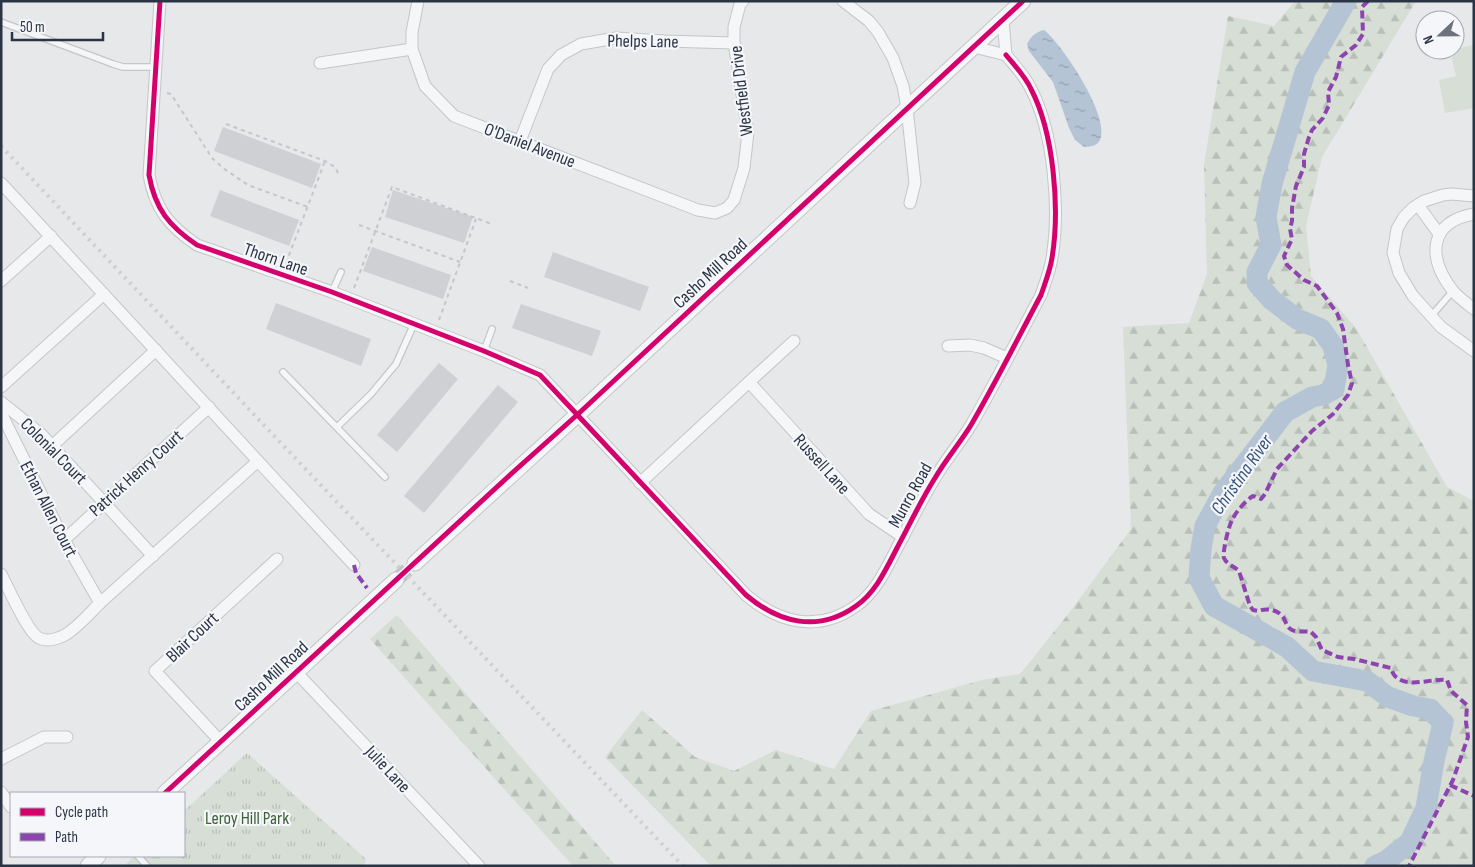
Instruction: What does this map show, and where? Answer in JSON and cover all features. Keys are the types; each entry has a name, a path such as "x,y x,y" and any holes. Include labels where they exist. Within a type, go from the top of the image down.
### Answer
{"street":[{"name":"O'Daniel Avenue","path":"418,1 412,32 412,48 425,86 454,116 698,210 715,213 727,208"},
{"name":"Westfield Drive","path":"727,208 734,200 744,168 748,132 734,42 734,27 740,4 743,1"},
{"path":"842,1 869,21 886,43 903,86 908,108 915,183 910,204"},
{"name":"Casho Mill Road","path":"414,563 577,415 1023,1"},
{"name":"Thorn Lane","path":"158,2 149,175 158,205 169,223 197,245 332,292 484,351 540,375 577,415"},
{"path":"974,47 1006,55 1003,20"},
{"name":"Phelps Lane","path":"520,141 548,69 561,55 581,44 616,38 734,42"},
{"path":"320,63 412,48"},
{"name":"Munro Road","path":"577,415 759,607 772,614 800,622 823,620 844,613 856,606 881,579 934,479 971,425 1041,294 1047,279 1055,237 1054,180 1049,145 1039,107 1031,89 1022,73 1006,55"},
{"path":"1,182 354,566"},
{"path":"1474,196 1443,195 1418,205 1404,217 1397,229 1393,253 1400,273 1419,303 1441,327 1474,351"},
{"path":"1418,205 1438,234"},
{"path":"1474,214 1463,216 1443,228 1438,234 1436,250 1439,264 1453,291 1474,309"},
{"path":"1,281 51,236"},
{"path":"1,388 104,294"},
{"path":"640,483 794,341"},
{"path":"948,346 970,345 984,348 1007,358"},
{"path":"52,446 156,350"},
{"name":"Russell Lane","path":"749,382 869,514 903,537"},
{"name":"Colonial Court","path":"1,402 41,434 153,556"},
{"name":"Patrick Henry Court","path":"64,540 209,407"},
{"name":"Ethan Allen Court","path":"1,413 64,540 100,603"},
{"path":"1,574 34,635 39,639 48,640 65,635 258,461"},
{"name":"Blair Court","path":"221,742 155,671 277,558"},
{"name":"Casho Mill Road","path":"166,792 396,580"},
{"name":"Julie Lane","path":"296,672 479,866"},
{"path":"1,759 44,737 67,737"},
{"path":"1,792 10,806"},
{"path":"88,866 97,857"}],"lane":[{"path":"1,22 113,64 156,67"},
{"path":"332,292 340,272"},
{"path":"1432,315 1453,291"},
{"path":"337,428 396,364 414,324"},
{"path":"484,351 492,329"},
{"path":"283,372 385,478"}],"path":[{"path":"167,93 171,94 212,158 223,168 248,185 308,207"},
{"path":"226,124 325,161 335,167 339,175"},
{"path":"286,263 325,161"},
{"path":"354,288 392,187 489,223 488,226"},
{"path":"439,320 476,218"},
{"path":"359,225 460,262"},
{"path":"510,281 528,288"}],"green space":[{"path":"1295,1 1416,1 1322,157 1306,226 1311,276 1356,328 1447,487 1474,501 1474,866 711,866 605,757 642,710 695,757 734,771 776,750 834,769 871,711 982,680 1020,674 1069,613 1131,529 1123,327 1189,323 1207,274 1204,165 1228,16 1274,26"},
{"path":"1474,45 1474,108 1445,113 1439,80 1456,76 1452,60 1465,60 1465,47"},
{"path":"397,615 616,866 573,866 370,639"},
{"name":"Leroy Hill Park","path":"247,753 366,859 364,866 124,866 133,857 185,857 185,810"}],"water":[{"path":"1044,30 1073,65 1092,99 1101,129 1100,140 1095,145 1084,147 1075,140 1053,82 1029,51 1027,44 1030,39 1036,33"}],"building":[{"path":"223,127 321,164 312,188 214,151"},
{"path":"220,190 299,220 289,246 210,216"},
{"path":"393,190 473,217 464,243 385,217"},
{"path":"372,247 451,275 443,299 363,271"},
{"path":"553,252 649,287 640,311 544,277"},
{"path":"276,303 371,339 361,366 266,329"},
{"path":"521,304 601,331 592,356 512,328"},
{"path":"439,363 458,379 397,452 377,435"},
{"path":"498,385 518,402 424,513 404,496"}],"waterway":[{"name":"Christina River","path":"1346,1 1305,72 1272,184 1266,217 1271,245 1257,272 1257,283 1272,300 1297,319 1321,329 1333,346 1338,365 1334,389 1323,395 1312,397 1285,412 1223,493 1205,526 1199,578 1214,606 1287,647 1313,671 1367,681 1388,697 1413,706 1430,709 1443,723 1426,808 1410,842 1386,861 1375,866"}],"tunnel":[{"path":"396,580 415,563"}],"railway":[{"path":"1,146 683,866"}],"marked path":[{"path":"1368,1 1362,7 1363,34 1356,45 1341,57 1336,77 1328,92 1329,105 1323,118 1312,130 1309,137 1304,154 1304,167 1296,186 1292,208 1290,229 1292,239 1284,256 1287,265 1304,280 1317,286 1337,313 1343,329 1352,383 1348,395 1333,414 1312,431 1277,469 1261,499 1253,496 1238,510 1229,527 1224,558 1239,571 1253,610 1268,609 1278,612 1290,629 1311,632 1316,637 1322,650 1338,657 1391,668 1394,675 1400,680 1406,682 1447,680 1451,691 1467,705 1466,722 1468,737 1453,780 1409,866"},
{"path":"354,565 356,573 367,588"},
{"path":"1450,785 1474,796"}],"cycle path":[{"path":"160,1 149,175 159,207 179,231 197,245 332,292 484,351 540,375 746,595 759,605 785,618 813,622 827,620 842,614 856,606 875,587 930,486 967,432 1041,295 1050,268 1054,238 1055,195 1050,149 1039,107 1031,89 1023,75 1006,55"},
{"path":"166,792 577,415 1023,1"}]}
